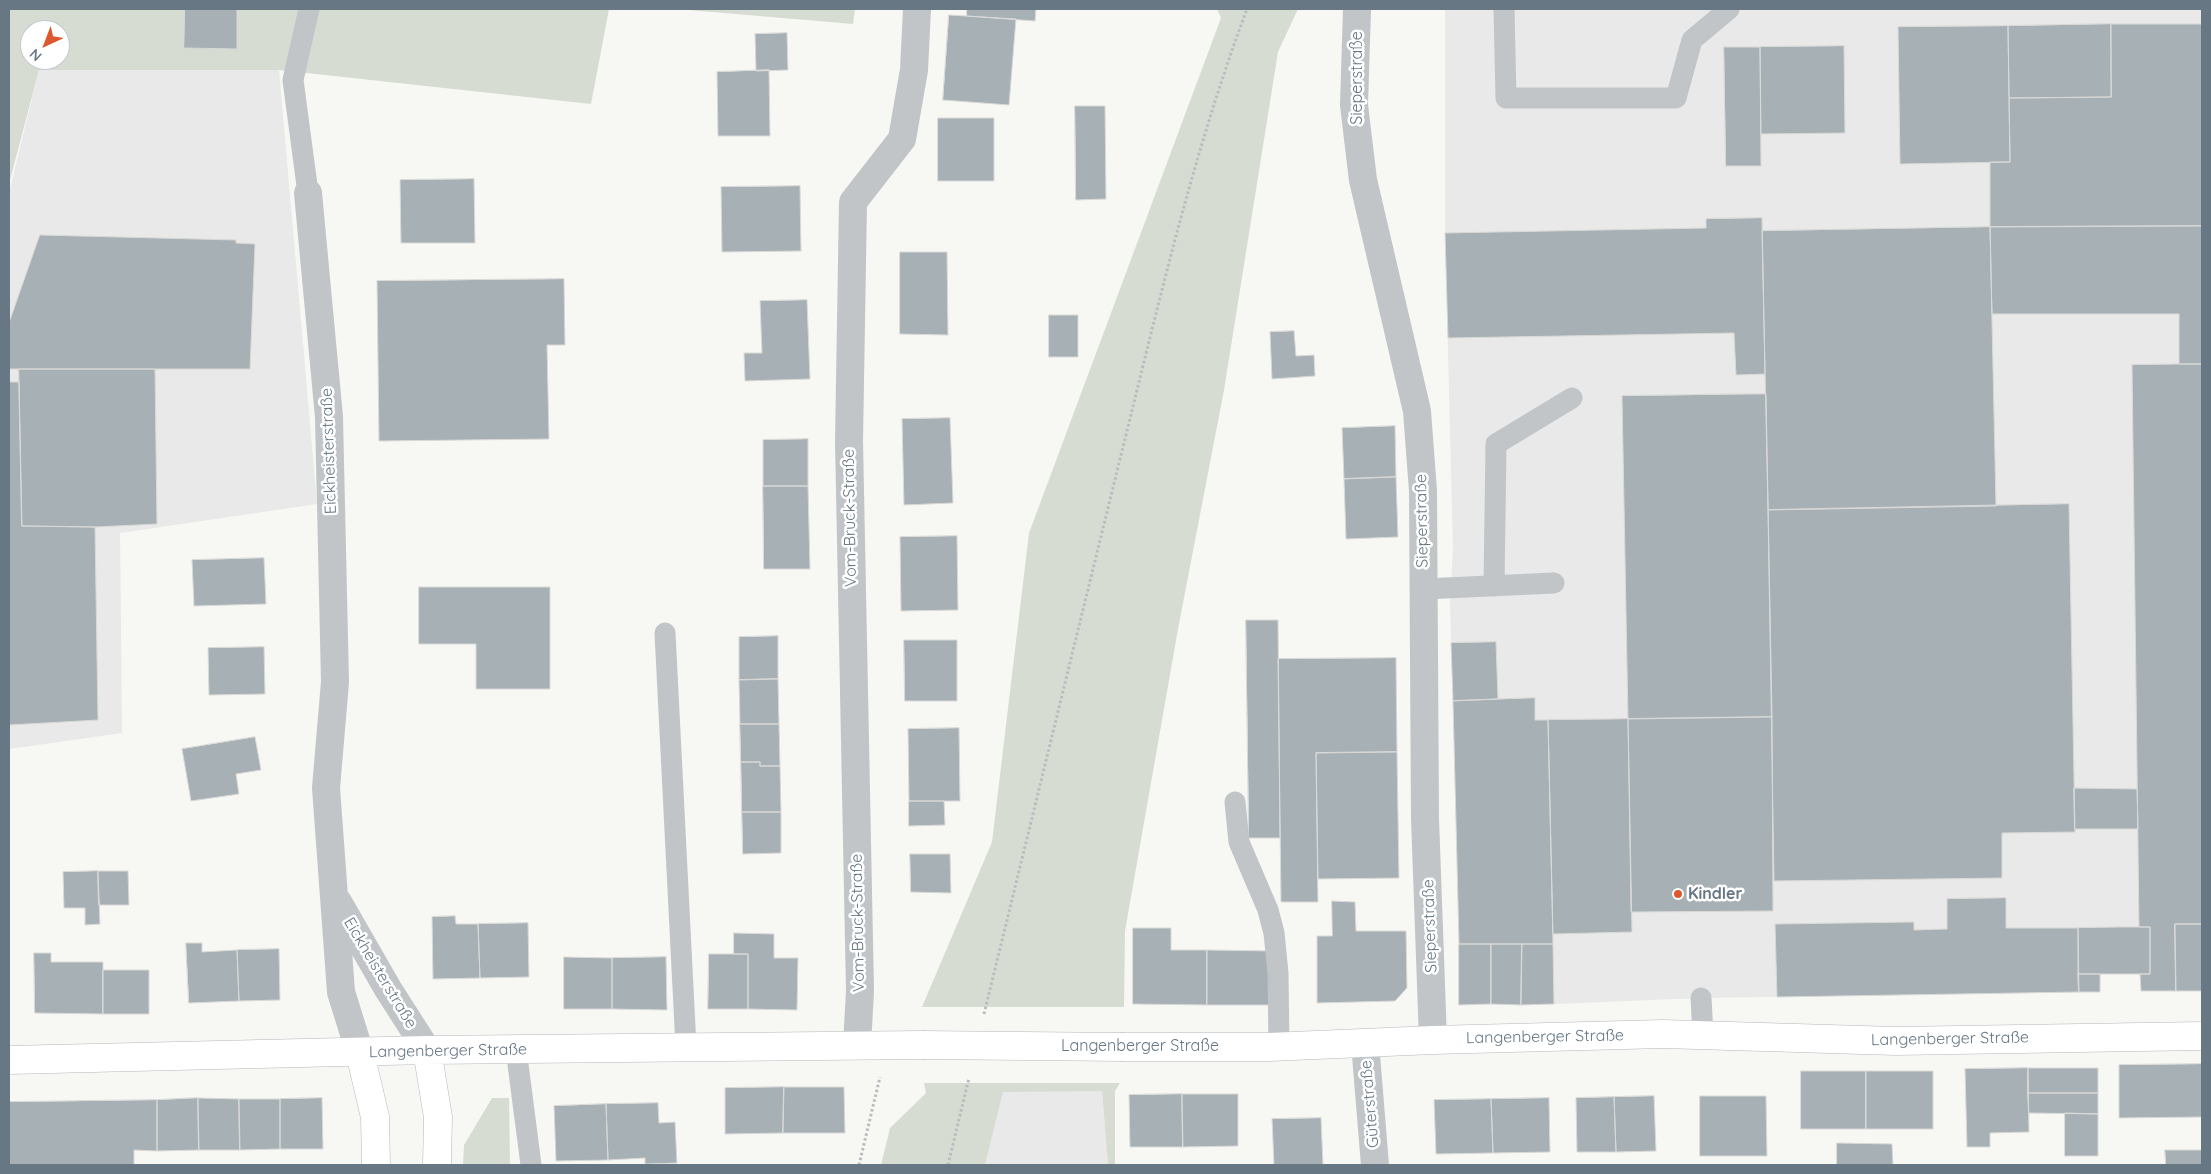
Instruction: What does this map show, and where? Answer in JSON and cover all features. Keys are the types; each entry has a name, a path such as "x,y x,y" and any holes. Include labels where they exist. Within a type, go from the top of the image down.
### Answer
{"main road":[{"name":"Langenberger Straße","path":"9,1060 427,1050 887,1044 1279,1046 1663,1034 1896,1041 2202,1036"},
{"path":"427,1050 438,1117 437,1165"},
{"path":"360,1052 375,1117 376,1165"}],"street":[{"name":"Vom-Bruck-Straße","path":"857,1045 860,991 849,441 853,202 902,139 914,70 917,9"},
{"name":"Sieperstraße","path":"1357,9 1354,106 1363,180 1417,411 1423,491 1425,819 1433,1040"},
{"name":"Eickheisterstraße","path":"308,193 329,417 335,682 326,788 341,992 360,1052"},
{"name":"Eickheisterstraße","path":"334,896 388,989 427,1050"},
{"name":"Güterstraße","path":"1365,1043 1374,1165"}],"lane":[{"name":"Eickheisterstraße","path":"308,193 293,80 309,9"},
{"path":"1504,9 1506,98 1676,98 1692,40 1729,9"},
{"path":"1494,586 1496,444 1572,398"},
{"path":"1424,588 1554,583"},
{"path":"665,633 686,1047"},
{"path":"1235,802 1239,842 1268,910 1274,933 1278,973 1279,1046"},
{"path":"1701,998 1703,1035"},
{"path":"516,1049 531,1165"}],"path":[{"path":"984,1018 1043,770 1184,204 1212,104 1247,9"},
{"path":"859,1165 887,1044"},
{"path":"948,1165 970,1075"}],"shaded area":[{"path":"9,9 609,9 591,104 279,70 70,70 70,20 20,20 20,70 39,70 9,184"},
{"path":"677,9 855,9 853,24"},
{"path":"1217,9 1298,9 1278,52 1224,390 1178,629 1125,931 1124,1007 922,1007 992,842 1029,533 1221,18"},
{"path":"1445,9 2202,9 2202,991 2141,991 2140,974 2101,974 2100,992 1701,998 1554,1004 1553,944 1459,944 1450,602 1453,550 1445,233"},
{"path":"39,70 279,70 317,504 120,533 122,733 9,749 9,193"},
{"path":"924,1083 1120,1083 1115,1091 1115,1165 1108,1165 1102,1091 1003,1092 985,1165 881,1165 890,1128 926,1093"},
{"path":"1003,1091 1102,1091 1108,1165 985,1165"},
{"path":"492,1098 509,1098 510,1165 463,1165 464,1145"}],"building":[{"path":"185,9 237,9 237,49 184,48"},
{"path":"967,9 1036,9 1035,21 967,16"},
{"path":"949,15 1016,19 1009,105 943,100"},
{"path":"2111,24 2111,97 2009,98 2008,26"},
{"path":"2111,24 2202,24 2202,226 1990,227 1990,162 2010,162 2009,98 2111,97"},
{"path":"2008,26 2010,162 1900,164 1898,27"},
{"path":"787,33 788,70 756,71 755,34"},
{"path":"1844,46 1845,133 1761,134 1760,47"},
{"path":"1724,47 1760,47 1761,166 1726,166"},
{"path":"769,70 770,136 718,136 717,72"},
{"path":"1075,106 1105,106 1106,199 1076,200"},
{"path":"938,118 994,118 994,181 938,181"},
{"path":"474,179 475,243 401,243 400,180"},
{"path":"800,186 801,251 722,252 721,187"},
{"path":"1762,218 1765,374 1736,375 1734,333 1448,338 1445,233 1706,228 1706,219"},
{"path":"2202,226 2202,364 2179,364 2179,314 1992,314 1990,227"},
{"path":"1990,227 1996,506 1768,510 1762,231"},
{"path":"40,235 236,240 236,243 255,244 250,369 9,369 9,323"},
{"path":"900,252 947,252 948,335 900,334"},
{"path":"564,279 565,345 547,345 549,439 379,441 377,281"},
{"path":"807,300 810,379 745,381 744,353 762,353 760,301"},
{"path":"1049,315 1078,315 1078,357 1049,357"},
{"path":"1294,331 1296,356 1314,355 1315,376 1272,379 1270,332"},
{"path":"2202,364 2202,924 2175,924 2176,991 2141,991 2140,974 2150,974 2150,927 2139,927 2132,365"},
{"path":"19,369 155,369 157,524 95,527 22,526"},
{"path":"9,382 19,382 22,526 95,527 98,720 9,725"},
{"path":"1766,394 1772,717 1628,719 1622,396"},
{"path":"950,418 953,503 904,505 902,419"},
{"path":"1395,426 1396,477 1344,479 1342,428"},
{"path":"808,439 808,486 763,486 763,440"},
{"path":"1396,477 1398,537 1346,539 1344,479"},
{"path":"763,486 808,486 810,569 764,569"},
{"path":"2069,504 2075,832 2002,833 2002,878 1774,881 1768,510"},
{"path":"957,536 958,610 901,611 900,537"},
{"path":"264,558 266,604 194,606 192,560"},
{"path":"419,587 550,587 550,689 476,689 476,644 419,644"},
{"path":"1246,620 1278,620 1280,838 1249,838"},
{"path":"778,636 778,679 739,680 739,637"},
{"path":"904,640 957,640 957,701 905,701"},
{"path":"1496,642 1498,699 1453,701 1451,643"},
{"path":"264,647 265,694 209,695 208,648"},
{"path":"1396,658 1397,752 1316,753 1318,902 1281,902 1278,659"},
{"path":"778,679 779,724 740,724 739,680"},
{"path":"1535,698 1535,720 1548,720 1553,944 1459,944 1453,701"},
{"path":"1772,717 1773,911 1631,912 1628,719"},
{"path":"1628,719 1632,932 1553,934 1548,720"},
{"path":"740,724 779,724 780,766 760,766 760,762 741,762"},
{"path":"959,728 960,801 909,801 908,729"},
{"path":"255,737 261,770 236,774 239,794 191,801 182,749"},
{"path":"1397,752 1399,878 1318,879 1316,753"},
{"path":"741,762 760,762 760,766 780,766 781,812 742,812"},
{"path":"2074,788 2137,789 2138,829 2075,829"},
{"path":"909,801 944,801 945,825 909,826"},
{"path":"742,812 781,812 781,853 743,854"},
{"path":"910,854 950,854 951,893 911,892"},
{"path":"98,871 128,871 129,905 99,905"},
{"path":"98,871 100,924 85,925 85,908 64,908 63,872"},
{"path":"2006,898 2006,928 2078,928 2079,992 1777,997 1775,924 1914,922 1914,930 1947,929 1947,899"},
{"path":"1332,901 1355,902 1356,931 1406,931 1407,988 1395,1001 1317,1003 1317,936 1332,936"},
{"path":"455,916 456,924 478,924 480,978 433,979 432,917"},
{"path":"528,923 529,977 480,978 478,924"},
{"path":"2175,924 2202,924 2202,991 2176,991"},
{"path":"2150,927 2150,974 2078,974 2078,928"},
{"path":"1133,928 1171,928 1171,950 1207,950 1207,1005 1133,1004"},
{"path":"734,933 774,934 774,958 798,958 797,1010 748,1009 748,954 734,954"},
{"path":"186,943 202,943 202,952 237,950 239,1001 189,1003"},
{"path":"1459,944 1491,944 1491,1004 1459,1005"},
{"path":"1491,944 1522,944 1521,1005 1491,1004"},
{"path":"1522,944 1553,944 1554,1004 1521,1005"},
{"path":"279,949 280,1000 239,1001 237,950"},
{"path":"1207,950 1273,951 1273,1005 1207,1005"},
{"path":"34,953 51,953 51,962 103,962 103,1014 35,1013"},
{"path":"709,954 748,954 748,1009 708,1009"},
{"path":"564,957 612,958 612,1009 564,1009"},
{"path":"666,957 667,1010 612,1009 612,958"},
{"path":"103,970 149,970 149,1014 103,1014"},
{"path":"2078,974 2100,974 2100,992 2079,992"},
{"path":"2202,1064 2202,1117 2119,1118 2119,1065"},
{"path":"2028,1068 2029,1132 1990,1133 1990,1147 1967,1147 1965,1069"},
{"path":"2028,1068 2098,1068 2098,1093 2028,1093"},
{"path":"1801,1071 1866,1071 1866,1129 1801,1129"},
{"path":"1866,1071 1933,1071 1933,1129 1866,1129"},
{"path":"784,1087 783,1133 725,1134 725,1088"},
{"path":"784,1087 844,1087 845,1133 783,1133"},
{"path":"2028,1093 2098,1093 2098,1114 2029,1113"},
{"path":"1182,1094 1183,1147 1130,1147 1129,1095"},
{"path":"1182,1094 1238,1094 1238,1146 1183,1147"},
{"path":"1654,1096 1656,1151 1616,1152 1614,1097"},
{"path":"1700,1096 1766,1096 1767,1156 1700,1156"},
{"path":"1614,1097 1616,1152 1577,1152 1576,1098"},
{"path":"198,1098 239,1099 240,1150 199,1150"},
{"path":"198,1098 199,1150 157,1151 157,1100"},
{"path":"322,1098 323,1149 280,1149 280,1099"},
{"path":"1549,1098 1550,1152 1493,1153 1491,1099"},
{"path":"239,1099 280,1099 280,1149 240,1150"},
{"path":"1491,1099 1493,1153 1436,1154 1434,1100"},
{"path":"157,1100 157,1151 134,1150 134,1165 9,1165 9,1102"},
{"path":"658,1103 659,1123 675,1122 677,1163 645,1164 645,1158 608,1160 606,1104"},
{"path":"606,1104 608,1160 556,1161 554,1106"},
{"path":"2065,1113 2098,1114 2098,1156 2065,1156"},
{"path":"1321,1118 1323,1165 1274,1165 1272,1119"},
{"path":"1837,1143 1892,1144 1893,1165 1837,1165"},
{"path":"2165,1150 2202,1150 2202,1165 2166,1165"}],"place":[{"name":"Kindler","path":"1678,894"}]}
